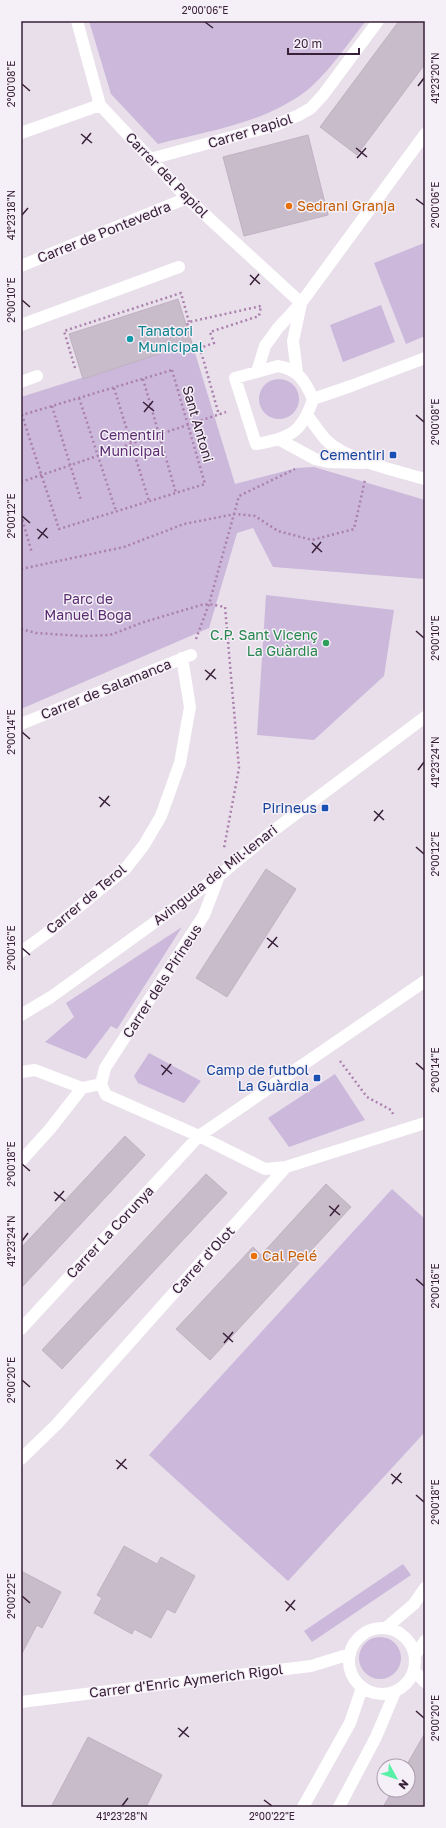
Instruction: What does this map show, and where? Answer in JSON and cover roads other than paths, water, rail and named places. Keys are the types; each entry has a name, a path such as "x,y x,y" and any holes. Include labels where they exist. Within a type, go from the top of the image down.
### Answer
{"street":[{"name":"Carrer del Papiol","path":"76,21 100,105 187,198 301,303"},
{"name":"Carrer Papiol","path":"150,159 276,125 311,108 378,21"},
{"path":"21,133 100,105"},
{"path":"258,372 265,346 278,328 301,303 425,134"},
{"name":"Carrer de Pontevedra","path":"21,266 187,198"},
{"path":"21,325 179,267"},
{"path":"297,373 293,341 301,303"},
{"path":"313,398 352,386 425,358"},
{"path":"278,366 286,367 297,373 305,381 313,398 307,415 293,432 280,440 256,444 235,378 278,366"},
{"path":"21,382 37,376"},
{"path":"307,415 326,440 342,451 370,463 425,479"},
{"path":"280,440 316,459 328,462 370,463"},
{"name":"Carrer de Salamanca","path":"21,724 186,656"},
{"name":"Carrer de Terol","path":"21,952 47,933 126,868 144,845 161,816 180,763 190,707 186,656"},
{"name":"Avinguda del Mil·lenari","path":"21,1015 51,997 219,876 269,834 425,717"},
{"name":"Carrer dels Pirineus","path":"101,1084 105,1068 204,915 219,876"},
{"name":"Carrer La Corunya","path":"21,1329 199,1136 425,981"},
{"path":"21,1072 35,1070 82,1088 101,1084 106,1095 199,1136 265,1169 286,1167 425,1123"},
{"path":"21,1161 50,1129 82,1088"},
{"path":"404,1129 425,1133"},
{"name":"Carrer d'Olot","path":"23,1456 57,1424 286,1167"},
{"path":"387,1627 404,1636 410,1642 415,1655 414,1671 406,1684 395,1692 385,1694 373,1693 362,1688 356,1682 351,1672 350,1654 353,1645 360,1636 368,1631 387,1627 414,1604 425,1588"},
{"path":"415,1655 425,1641"},
{"name":"Carrer d'Enric Aymerich Rigol","path":"21,1702 311,1666 350,1654"},
{"path":"414,1671 425,1682"},
{"path":"303,1807 350,1723 362,1688"},
{"path":"339,1807 376,1737 395,1692"}],"place":[{"name":"Sedrani Granja","path":"289,206"},
{"name":"Tanatori Municipal","path":"130,339"},
{"name":"Cementiri","path":"393,455"},
{"name":"C.P. Sant Vicenç La Guàrdia","path":"326,643"},
{"name":"Pirineus","path":"325,808"},
{"name":"Camp de futbol La Guàrdia","path":"317,1078"},
{"name":"Cal Pelé","path":"254,1256"}],"park label":[{"name":"Cementiri Municipal","path":"132,444"},
{"name":"Parc de Manuel Boga","path":"88,608"}]}
